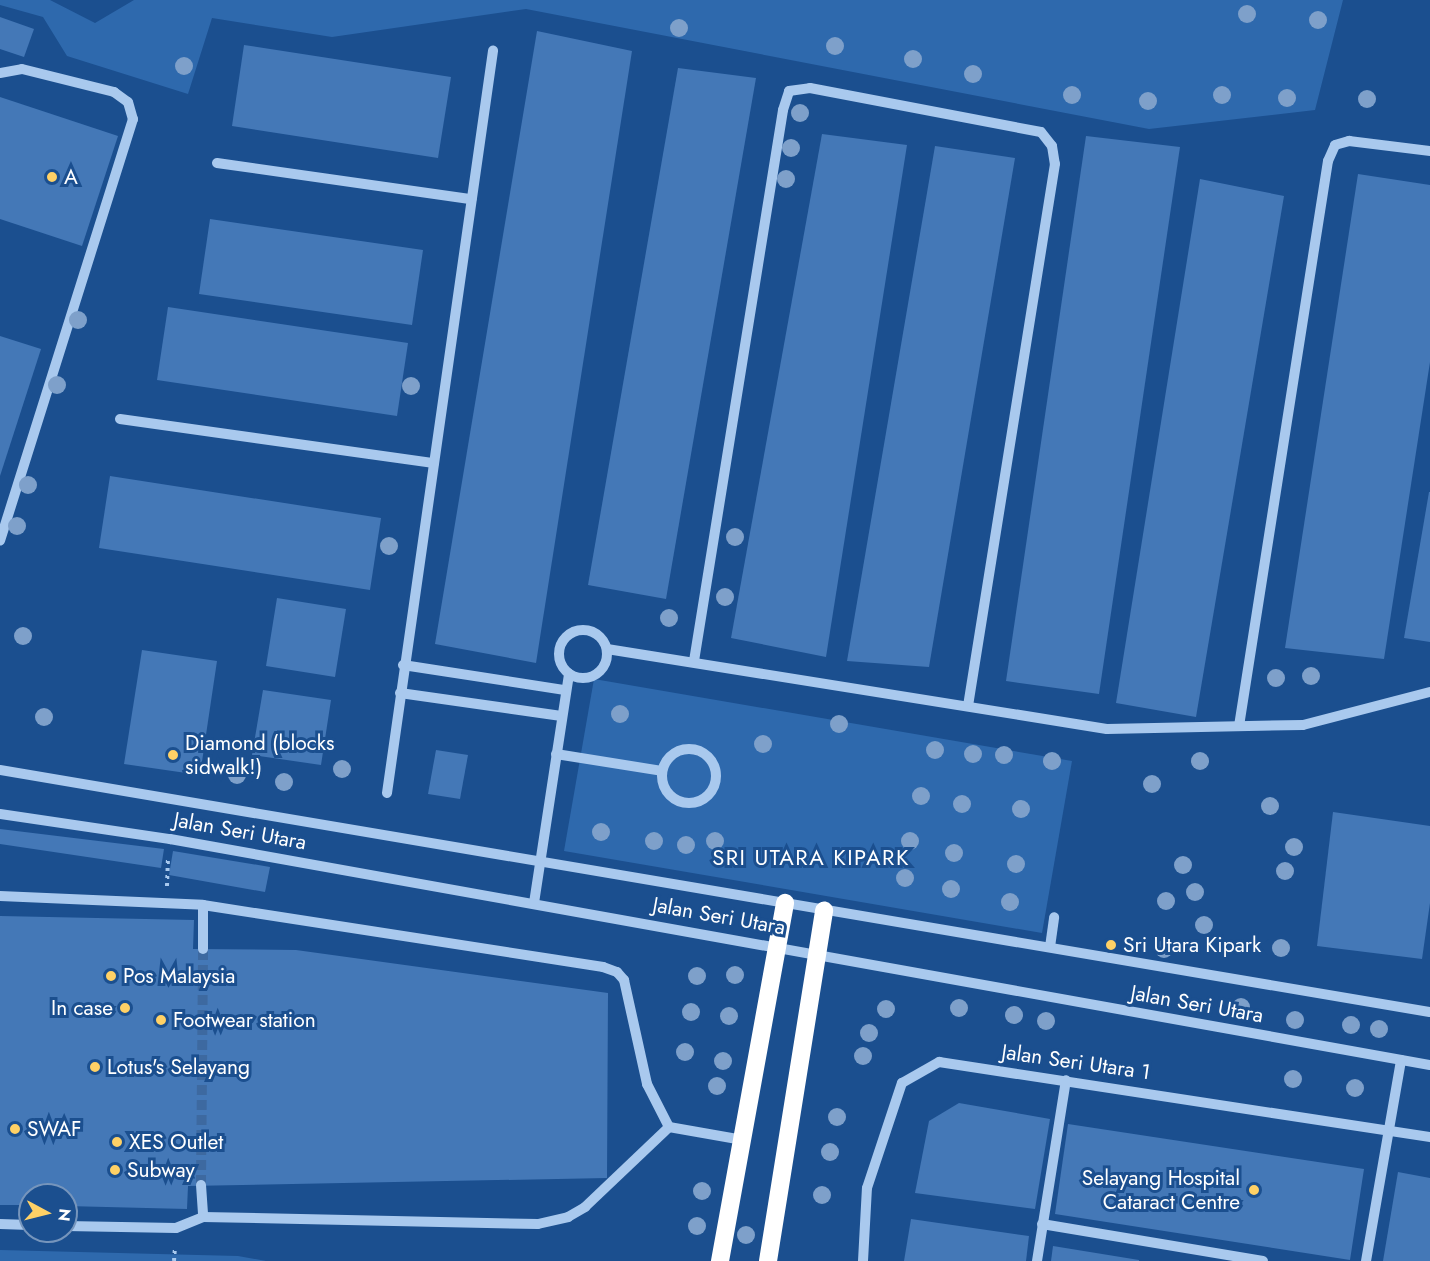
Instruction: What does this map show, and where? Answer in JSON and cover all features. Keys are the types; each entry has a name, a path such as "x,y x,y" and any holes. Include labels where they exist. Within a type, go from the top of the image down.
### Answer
{"highway":[{"path":"720,1261 785,903"},
{"path":"768,1261 824,910"}],"street":[{"path":"387,793 403,665 493,51"},
{"path":"0,73 22,69 114,92 128,102 133,119 4,514 0,540"},
{"path":"694,661 783,110 789,91 810,88 1041,132 1052,146 1055,164 968,706"},
{"path":"1239,726 1328,161 1335,145 1349,141 1430,151"},
{"path":"218,163 471,199"},
{"path":"120,419 434,463"},
{"path":"534,903 569,674 559,653 570,633 593,632 607,649 607,661 591,677 569,674"},
{"path":"607,649 694,661 1107,729 1303,725 1430,692"},
{"path":"403,665 565,690"},
{"path":"400,693 561,716"},
{"path":"694,749 712,760 716,781 705,799 684,803 666,792 662,771 674,753 694,749"},
{"path":"556,754 662,771"},
{"name":"Jalan Seri Utara","path":"0,770 1430,1012"},
{"name":"Jalan Seri Utara","path":"0,814 170,839 777,946 1430,1065"},
{"path":"0,896 169,901 203,905 617,972 624,980 646,1084 669,1127"},
{"path":"203,905 203,949"},
{"path":"1050,947 1054,917"},
{"path":"1366,1261 1401,1059"},
{"name":"Jalan Seri Utara 1","path":"863,1261 867,1188 902,1083 939,1062 1430,1137"},
{"path":"1038,1261 1066,1080"},
{"path":"669,1127 743,1140"},
{"path":"78,1226 176,1228 203,1218 516,1225 556,1221 585,1207 669,1127"},
{"path":"201,1185 203,1218"},
{"path":"0,1224 18,1225"},
{"path":"1042,1224 1263,1261"}],"path":[{"path":"169,901 170,839"}],"shaded area":[{"path":"0,0 50,0 95,23 134,0 1343,0 1315,110 1149,129 526,9 332,37 212,18 188,94 67,56 43,17 0,5"},
{"path":"594,679 1072,761 1042,933 564,851"},
{"path":"0,1250 238,1256 266,1261 0,1261"}],"building":[{"path":"0,17 34,29 24,57 0,49"},
{"path":"537,31 632,51 536,663 435,644"},
{"path":"244,45 451,77 438,158 232,126"},
{"path":"678,68 756,78 666,599 588,585"},
{"name":"A","path":"0,97 118,136 82,246 0,219"},
{"path":"822,134 907,145 826,657 731,638"},
{"path":"1086,136 1180,147 1099,694 1006,681"},
{"path":"935,146 1015,158 929,667 847,661"},
{"path":"1358,174 1430,185 1430,362 1384,659 1285,648"},
{"path":"1200,179 1284,196 1196,717 1116,703"},
{"path":"210,219 423,250 412,325 199,294"},
{"path":"168,307 408,343 397,416 157,380"},
{"path":"0,336 41,349 0,476"},
{"path":"110,476 381,518 370,590 99,548"},
{"path":"1430,492 1430,642 1404,638"},
{"path":"277,598 346,609 335,677 266,666"},
{"path":"142,650 217,661 200,775 124,764"},
{"path":"263,690 331,700 321,765 252,755"},
{"path":"436,750 468,755 460,799 428,794"},
{"path":"1333,812 1430,826 1430,903 1422,959 1317,946"},
{"path":"0,829 164,849 161,868 0,844"},
{"path":"173,851 270,867 265,892 169,875"},
{"path":"0,916 194,920 193,949 296,950 608,993 607,1178 188,1186 187,1209 78,1206 78,1183 18,1183 18,1205 0,1205"},
{"path":"959,1103 1050,1119 1035,1209 915,1193 929,1121"},
{"path":"1068,1124 1364,1169 1350,1260 1055,1214"},
{"path":"1398,1172 1430,1178 1430,1261 1383,1261"},
{"path":"911,1219 1029,1236 1026,1261 904,1261"},
{"path":"1053,1246 1139,1260 1139,1261 1051,1261"}],"tunnel":[{"path":"201,1185 203,949"}],"place":[{"name":"A","path":"52,177"},
{"name":"Diamond (blocks sidwalk!)","path":"173,755"},
{"name":"Sri Utara Kipark","path":"1111,945"},
{"name":"Pos Malaysia","path":"111,976"},
{"name":"In case","path":"125,1008"},
{"name":"Footwear station","path":"161,1020"},
{"name":"Lotus's Selayang","path":"95,1067"},
{"name":"SWAF","path":"15,1129"},
{"name":"XES Outlet","path":"117,1142"},
{"name":"Subway","path":"115,1170"},
{"name":"Selayang Hospital Cataract Centre","path":"1254,1190"}],"district":[{"name":"SRI UTARA KIPARK","path":"811,858"}]}
